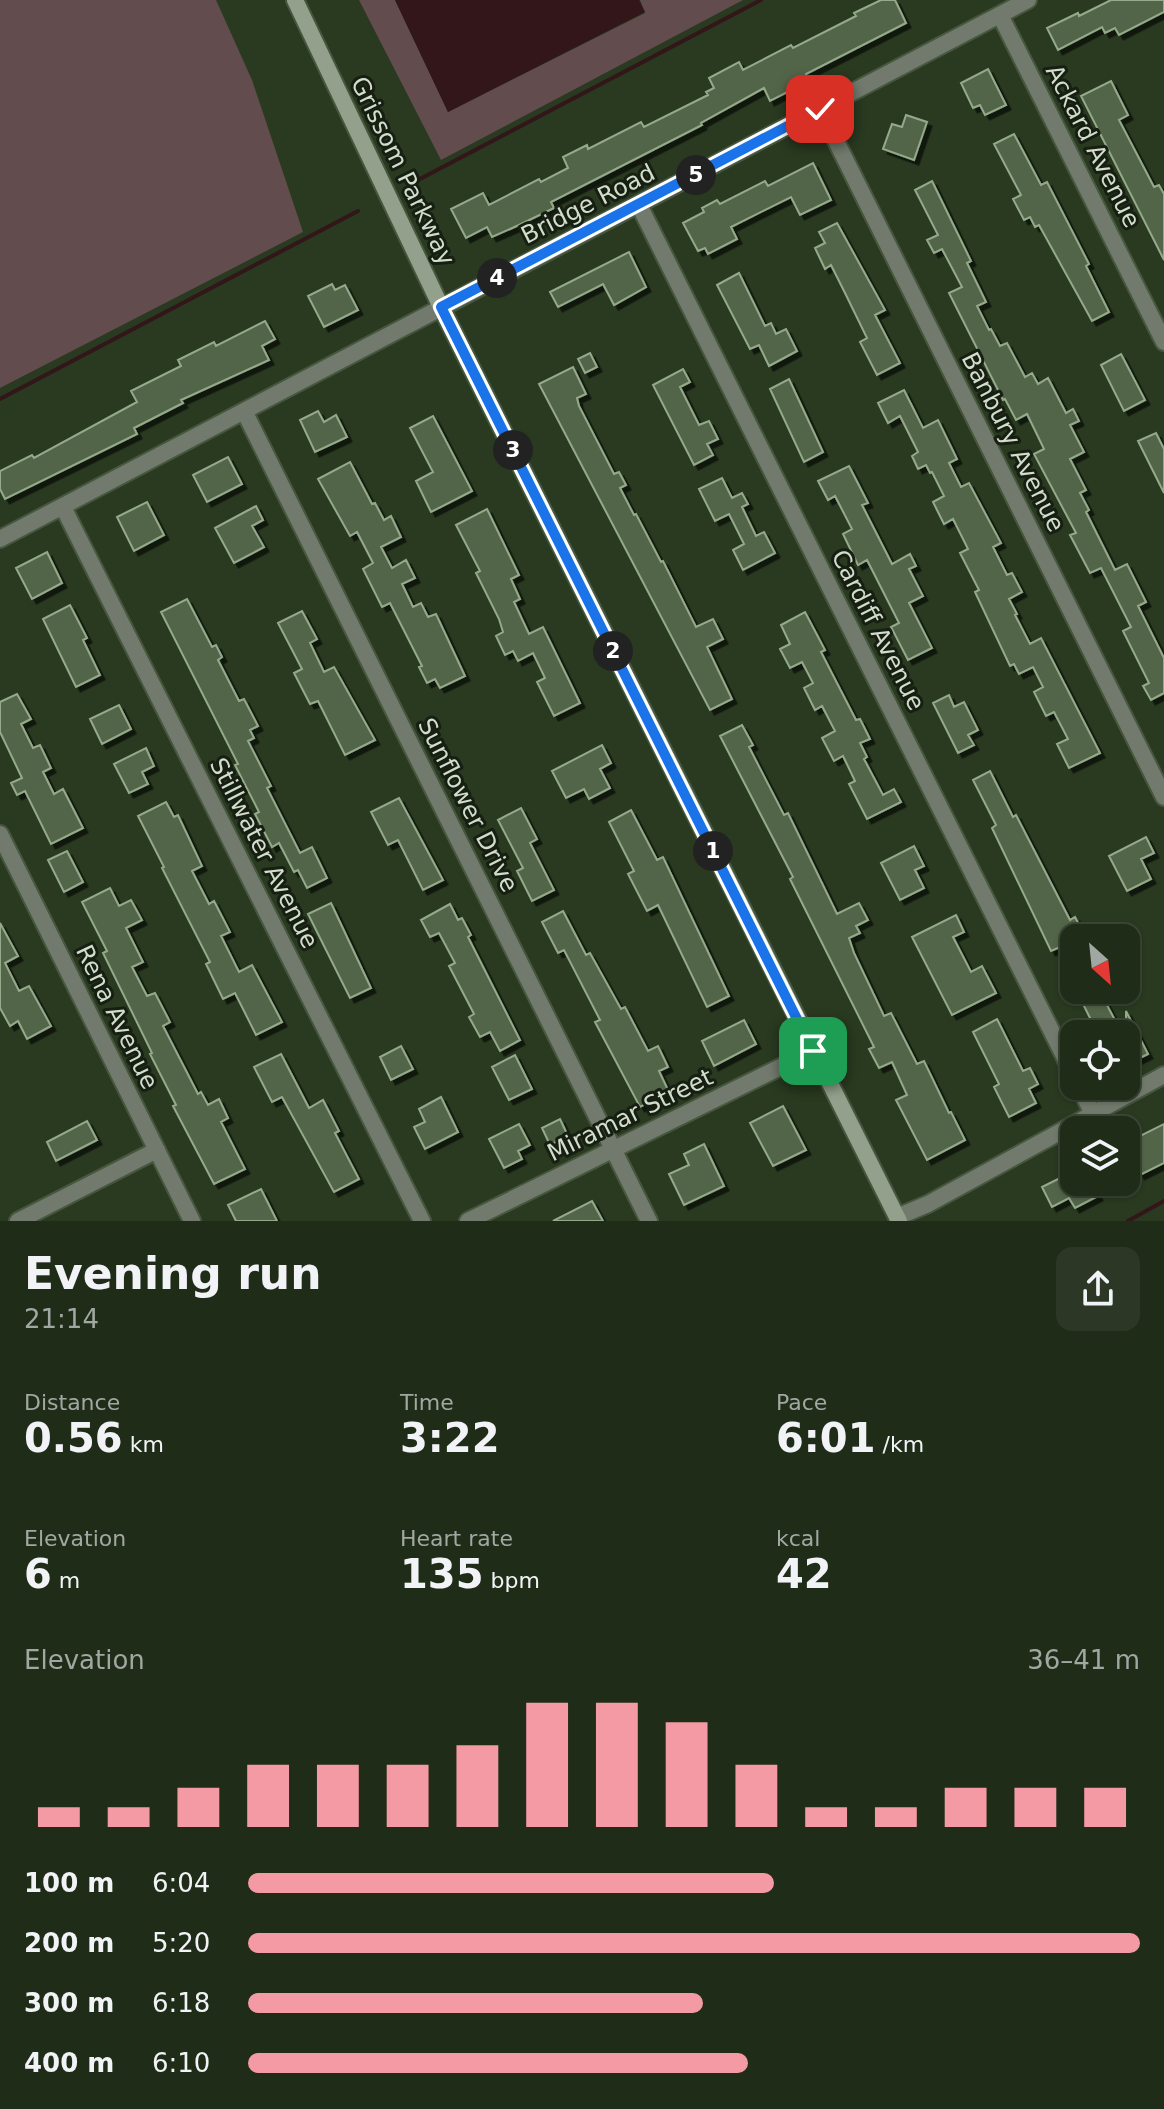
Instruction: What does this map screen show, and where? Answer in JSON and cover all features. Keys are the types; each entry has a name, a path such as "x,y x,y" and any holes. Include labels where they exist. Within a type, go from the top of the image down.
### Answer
{"main road":[{"name":"Grissom Parkway","path":"295,0 441,307 898,1219"}],"street":[{"name":"Bridge Road","path":"0,539 1028,0"},
{"name":"Ackard Avenue","path":"1000,15 1164,342"},
{"name":"Banbury Avenue","path":"820,109 1164,797"},
{"name":"Cardiff Avenue","path":"639,205 1060,1048"},
{"name":"Sunflower Drive","path":"244,411 649,1221"},
{"name":"Stillwater Avenue","path":"63,507 422,1221"},
{"name":"Rena Avenue","path":"0,834 192,1221"},
{"name":"Miramar Street","path":"468,1221 813,1051"},
{"path":"898,1219 1164,1075"},
{"path":"1086,1100 1093,1114"},
{"path":"18,1221 157,1150"}],"shaded area":[{"path":"0,0 216,0 252,80 303,232 0,388"},
{"path":"359,0 395,0 448,112 645,13 640,0 743,0 441,160"},
{"path":"395,0 639,0 645,12 448,112"}],"building":[{"path":"881,0 895,0 906,23 806,74 809,81 770,101 764,88 702,125 551,202 554,208 492,237 487,227 466,238 451,209 483,193 489,205 539,179 541,182 568,168 563,157 587,145 588,149 641,122 644,127 708,95 706,92 714,88 709,78 739,62 743,70 791,45 793,48"},
{"path":"1111,0 1164,0 1164,12 1119,35 1115,28 1105,33 1102,27 1058,50 1047,28"},
{"path":"988,69 1006,105 985,115 980,105 973,108 961,83"},
{"path":"1111,81 1128,115 1119,120 1154,187 1159,185 1164,194 1164,260 1081,96"},
{"path":"906,115 927,122 914,160 883,149 892,124 902,127"},
{"path":"1014,134 1041,185 1047,182 1089,264 1086,266 1109,312 1092,321 1039,225 1035,227 1030,217 1024,220 1013,199 1021,195 994,144"},
{"path":"813,163 831,200 800,215 791,197 731,227 737,239 708,254 705,248 698,251 683,223 704,212 702,208 717,200 720,204 765,181 768,186"},
{"path":"932,181 971,261 967,263 986,302 977,306 989,330 1000,346 1007,343 1025,377 1032,373 1038,384 1048,378 1066,413 1073,409 1079,421 1070,425 1084,452 1070,459 1086,490 1080,493 1089,510 1086,512 1115,570 1127,564 1146,602 1138,606 1164,658 1164,693 1151,700 1143,686 1149,683 1123,631 1131,627 1101,568 1090,573 1070,535 1076,533 1034,454 1044,449 1027,414 1016,420 1003,400 949,293 962,287 942,249 934,253 927,240 938,235 915,190"},
{"path":"837,223 885,310 875,315 900,363 877,375 860,342 867,338 831,265 825,269 815,248 825,243 819,232"},
{"path":"629,252 646,287 614,305 603,284 558,307 550,292"},
{"path":"739,273 765,326 771,323 776,334 786,329 797,351 769,366 759,345 750,349 717,285"},
{"path":"332,284 335,290 345,285 358,310 324,327 308,296"},
{"path":"265,321 275,339 262,346 269,360 181,400 183,403 134,428 137,434 5,499 0,489 0,471 32,455 34,458 137,402 131,391 181,366 178,360 214,342 216,346"},
{"path":"590,353 597,367 585,373 578,359"},
{"path":"1121,354 1145,400 1124,411 1101,365"},
{"path":"573,367 586,394 577,398 579,406 614,474 619,472 626,485 620,488 634,515 663,561 696,627 713,619 723,639 707,647 732,699 710,710 539,384"},
{"path":"683,369 690,382 680,387 699,425 709,421 718,439 707,444 713,455 694,465 653,385"},
{"path":"789,379 823,452 804,462 770,389"},
{"path":"904,390 923,428 938,420 957,459 949,463 961,487 969,483 1001,543 993,547 1007,575 1012,573 1022,592 1009,599 1015,615 1030,644 1041,638 1100,753 1069,768 1057,744 1068,739 1054,712 1046,716 1034,692 1043,687 1033,667 1019,674 1014,664 1010,666 975,592 979,590 960,553 968,549 953,519 944,524 933,502 944,496 932,472 926,465 918,469 912,456 918,452 900,416 888,423 878,403"},
{"path":"318,411 324,422 336,415 347,437 315,452 300,420"},
{"path":"433,416 472,491 431,512 416,481 433,472 410,428"},
{"path":"1156,433 1164,449 1164,493 1138,441"},
{"path":"228,457 242,484 207,502 193,475"},
{"path":"350,462 372,504 375,503 384,520 391,516 401,537 381,547 392,568 406,560 415,578 402,584 413,607 421,603 428,617 436,614 465,676 440,688 435,679 427,683 419,667 422,666 390,603 382,607 363,569 373,563 357,532 350,536 318,479"},
{"path":"849,466 868,503 862,505 892,564 910,554 916,566 909,569 923,596 909,603 932,648 908,660 891,627 899,623 867,560 858,565 843,534 852,529 835,496 828,500 818,481"},
{"path":"722,478 732,498 742,493 748,504 742,507 756,536 764,532 775,553 743,570 733,550 744,544 729,514 715,521 699,489"},
{"path":"147,502 164,535 134,551 117,517"},
{"path":"256,506 263,520 252,526 264,547 234,563 215,528"},
{"path":"487,509 519,575 511,579 520,599 514,602 529,634 543,627 580,703 554,716 537,682 545,678 533,653 518,661 513,651 505,655 496,636 503,632 499,619 476,573 480,571 456,525"},
{"path":"47,552 62,583 32,599 16,568"},
{"path":"187,599 212,647 216,645 222,657 218,660 239,701 244,699 258,726 250,730 254,738 248,741 271,786 267,788 300,853 312,847 327,878 307,888 298,870 294,872 279,843 272,847 255,814 259,812 235,765 238,764 161,612"},
{"path":"70,605 87,638 83,640 100,675 76,687 43,619"},
{"path":"302,611 317,639 310,643 324,672 334,667 375,740 345,755 318,701 310,704 294,673 302,669 278,623"},
{"path":"805,612 825,650 821,652 856,720 860,719 870,739 860,743 867,757 864,759 883,795 894,789 901,802 867,819 849,784 855,781 843,756 834,761 822,738 835,731 822,706 815,710 804,688 813,683 802,662 790,668 780,649 790,644 781,625"},
{"path":"17,694 31,719 21,724 33,748 40,745 51,768 43,772 54,794 63,789 83,828 51,844 25,791 17,795 11,783 22,778 0,732 0,702"},
{"path":"949,695 954,707 964,702 978,730 968,735 974,745 958,753 933,703"},
{"path":"119,705 131,729 102,744 90,719"},
{"path":"742,725 753,745 749,747 784,815 788,813 837,914 859,903 868,920 856,926 860,933 849,938 854,953 884,1016 891,1013 917,1064 924,1061 965,1140 927,1160 896,1100 907,1095 892,1062 879,1068 869,1049 874,1047 790,879 793,877 720,736"},
{"path":"602,745 611,763 600,769 610,788 589,799 584,789 566,798 552,771"},
{"path":"146,748 154,766 142,772 148,784 129,793 114,764"},
{"path":"990,771 1070,920 1075,917 1079,924 1060,924 1060,947 1051,951 992,828 996,825 973,780"},
{"path":"399,798 443,880 423,890 398,840 388,845 371,812"},
{"path":"166,802 174,817 178,815 202,866 192,871 209,904 214,901 230,932 221,936 239,972 252,965 282,1022 256,1035 235,993 223,999 206,964 210,962 138,816"},
{"path":"521,808 537,839 530,843 554,890 532,901 517,871 523,868 498,820"},
{"path":"631,810 657,860 663,857 729,996 707,1007 658,905 647,911 628,874 634,871 609,822"},
{"path":"1146,837 1154,853 1141,859 1151,879 1127,891 1109,856"},
{"path":"914,846 924,866 915,870 924,888 900,900 881,863"},
{"path":"67,851 83,882 64,892 48,860"},
{"path":"110,888 119,906 131,900 142,920 126,928 143,962 132,967 147,996 155,993 170,1022 163,1026 198,1094 201,1092 208,1105 219,1099 228,1118 221,1122 245,1169 214,1184 173,1106 176,1105 82,902"},
{"path":"331,903 371,988 350,998 308,914"},
{"path":"450,904 471,935 468,937 520,1040 500,1051 490,1032 480,1037 469,1017 474,1014 449,966 455,963 439,933 430,937 421,920"},
{"path":"563,911 586,955 590,953 621,1009 625,1007 648,1051 658,1046 668,1067 659,1071 669,1092 640,1107 595,1022 600,1020 564,950 558,953 542,922"},
{"path":"956,915 964,932 953,937 971,972 982,966 996,993 952,1015 912,937"},
{"path":"0,923 18,956 5,963 19,991 29,986 51,1026 27,1039 18,1021 10,1026 0,1008"},
{"path":"1083,1004 1106,1004 1115,1020 1091,1020"},
{"path":"997,1019 1023,1071 1030,1068 1038,1084 1029,1089 1036,1103 1009,1117 994,1087 999,1084 973,1032"},
{"path":"744,1020 756,1044 714,1066 702,1041"},
{"path":"1140,1038 1148,1054 1140,1058"},
{"path":"401,1046 413,1069 391,1080 380,1057"},
{"path":"281,1054 309,1108 323,1100 339,1131 335,1133 359,1179 334,1192 282,1097 272,1102 254,1067"},
{"path":"515,1055 532,1089 509,1100 492,1067"},
{"path":"441,1097 458,1132 425,1149 414,1127 425,1122 419,1109"},
{"path":"783,1106 806,1150 773,1166 750,1123"},
{"path":"560,1119 568,1136 550,1145 542,1128"},
{"path":"87,1121 97,1140 56,1161 47,1142"},
{"path":"519,1124 530,1145 518,1151 522,1159 504,1168 489,1139"},
{"path":"1164,1124 1164,1163 1140,1175 1140,1136"},
{"path":"704,1144 724,1186 684,1205 669,1174 689,1165 684,1154"},
{"path":"1060,1178 1060,1196 1098,1196 1075,1208 1069,1198 1052,1207 1042,1187"},
{"path":"261,1189 277,1221 236,1221 228,1205"},
{"path":"592,1201 603,1221 553,1221"}],"waterway":[{"path":"418,180 761,0"},
{"path":"0,399 358,211"},
{"path":"1128,1221 1164,1201"}],"route":[{"path":"813,1051 441,307 820,109"}]}
